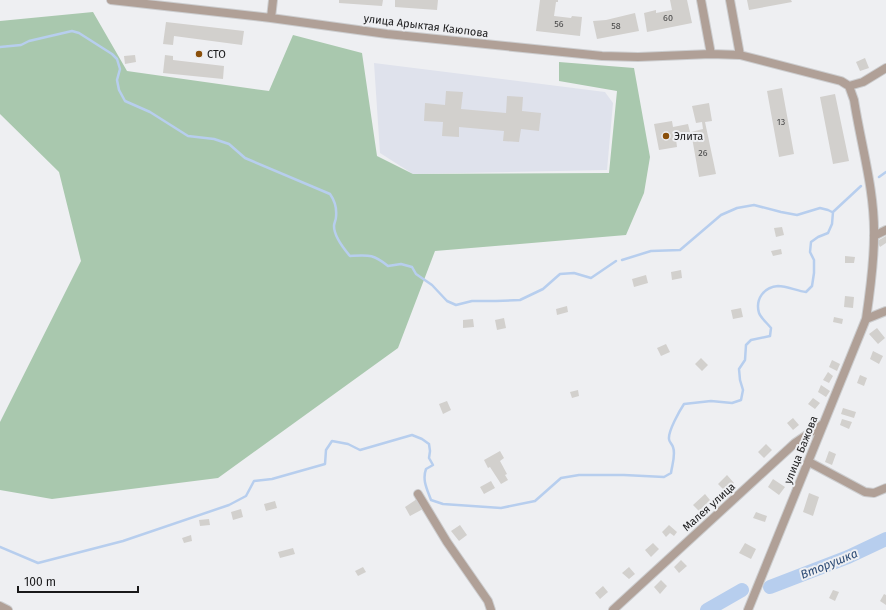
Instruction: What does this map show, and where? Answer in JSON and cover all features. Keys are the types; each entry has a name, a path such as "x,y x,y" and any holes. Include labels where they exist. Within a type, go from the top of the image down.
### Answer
{"street":[{"name":"улица Арыктая Каюпова","path":"111,0 271,18 387,34 602,56 638,57 711,54 740,55 841,81 849,86"},
{"path":"271,18 273,0"},
{"path":"700,0 711,54"},
{"path":"730,0 740,55"},
{"path":"849,86 863,82 886,68"},
{"name":"улица Бажова","path":"748,610 866,319 871,280 874,236 869,184 854,100 849,86"},
{"path":"874,236 886,230"},
{"path":"866,319 886,311"},
{"name":"Малея улица","path":"613,610 795,443 824,424"},
{"path":"809,462 865,492 874,493 886,488"},
{"path":"418,494 447,542 492,610"},
{"path":"0,606 8,610"}],"shaded area":[{"path":"374,63 605,92 613,103 607,170 413,174 380,153"}],"green space":[{"path":"93,12 127,71 269,91 293,35 362,53 377,156 413,174 609,173 617,91 559,81 559,62 634,68 650,157 644,193 626,235 435,251 398,348 218,478 52,499 0,490 0,422 81,261 59,172 0,114 0,21"}],"building":[{"path":"339,0 383,0 382,6 339,3"},
{"path":"395,0 438,0 437,10 395,7"},
{"path":"540,0 558,0 558,2 556,2 554,16 571,18 572,16 582,17 580,36 536,31"},
{"path":"670,0 687,0 692,23 647,32 644,13 656,10 656,13 672,10"},
{"path":"747,0 791,0 792,2 749,10"},
{"path":"635,13 639,31 597,39 593,21 606,20"},
{"path":"166,22 244,31 242,45 174,36 173,45 163,44"},
{"path":"135,55 136,62 125,64 124,56"},
{"path":"165,55 173,56 173,60 224,66 223,79 163,73"},
{"path":"865,58 869,68 860,71 856,62"},
{"path":"782,88 794,154 779,157 767,91"},
{"path":"446,91 463,92 461,109 506,113 507,96 523,97 522,111 541,113 539,131 521,129 519,142 503,141 504,131 459,127 459,137 442,136 443,122 424,121 425,103 445,105"},
{"path":"835,94 849,161 833,164 820,97"},
{"path":"709,103 712,121 705,122 716,174 699,177 691,132 703,129 702,122 696,123 692,106"},
{"path":"672,121 673,127 688,124 691,136 676,139 677,147 659,150 654,124"},
{"path":"782,227 784,235 776,237 774,228"},
{"path":"886,236 886,243 880,247 877,241"},
{"path":"781,249 782,254 773,256 771,251"},
{"path":"845,256 855,257 854,263 845,263"},
{"path":"681,270 682,278 672,280 671,272"},
{"path":"646,275 648,283 634,287 632,279"},
{"path":"845,296 854,297 853,308 844,307"},
{"path":"567,306 568,312 557,315 556,309"},
{"path":"741,308 743,317 733,319 731,310"},
{"path":"834,317 843,319 842,324 833,322"},
{"path":"504,318 506,328 497,330 495,320"},
{"path":"473,319 474,327 463,328 463,320"},
{"path":"877,328 885,338 878,344 869,334"},
{"path":"666,344 670,352 661,356 657,348"},
{"path":"873,351 883,356 879,364 870,359"},
{"path":"701,358 708,365 702,371 695,364"},
{"path":"832,360 840,364 837,371 829,367"},
{"path":"828,372 833,376 829,383 823,380"},
{"path":"860,375 867,378 864,386 857,383"},
{"path":"821,385 830,391 826,397 818,392"},
{"path":"578,390 579,396 572,398 570,392"},
{"path":"813,398 820,403 815,409 808,404"},
{"path":"447,401 451,410 443,414 439,404"},
{"path":"843,408 856,412 854,418 841,414"},
{"path":"793,418 799,425 793,430 787,423"},
{"path":"842,419 852,422 849,429 840,425"},
{"path":"766,444 772,450 764,458 758,452"},
{"path":"500,451 504,458 500,461 507,474 505,475 508,480 501,484 490,467 488,468 484,460"},
{"path":"829,451 836,454 832,465 825,462"},
{"path":"727,475 734,483 725,491 718,484"},
{"path":"773,479 785,487 779,495 768,487"},
{"path":"491,481 495,488 484,494 480,487"},
{"path":"809,493 819,497 813,516 803,512"},
{"path":"705,494 710,500 699,511 693,505"},
{"path":"417,499 423,509 410,516 405,507"},
{"path":"275,501 277,508 266,511 264,504"},
{"path":"241,509 243,517 233,520 231,512"},
{"path":"756,512 767,516 765,522 753,518"},
{"path":"209,519 210,525 200,526 199,520"},
{"path":"460,525 467,535 459,541 451,531"},
{"path":"669,525 677,532 674,536 670,533 666,537 662,532"},
{"path":"191,535 192,541 184,543 182,538"},
{"path":"653,543 659,549 651,557 645,550"},
{"path":"745,543 756,549 751,559 739,553"},
{"path":"293,548 295,554 280,558 278,552"},
{"path":"681,560 687,566 679,573 674,567"},
{"path":"363,567 366,572 358,576 355,571"},
{"path":"629,567 635,574 629,579 622,573"},
{"path":"661,580 667,586 660,594 654,587"},
{"path":"603,586 608,592 600,599 595,593"},
{"path":"833,590 839,592 835,601 829,598"},
{"path":"884,594 886,595 886,605 880,601"}],"waterway":[{"path":"0,47 21,45 29,41 72,31 79,33 112,54 117,59 120,69 117,80 119,90 125,101 150,112 188,136 214,139 229,144 245,158 330,194 336,208 334,230 350,256 370,256 378,259 388,266 401,264 412,267 416,274 432,285 447,301 456,305 472,301 520,300 543,289 560,274 574,273 591,278 616,261"},
{"path":"879,177 886,172"},
{"path":"0,547 38,563 123,541 229,505 246,496 254,481 272,479 325,464 326,450 332,441 348,444 360,450 412,435 422,439 429,444 429,458 433,465 426,469 425,481 427,488 431,500 443,504 501,508 535,501 561,478 579,475 664,477 671,473 674,460 673,446 669,441 670,431 684,404 711,401 732,403 741,400 743,390 739,369 745,360 746,345 751,340 770,336 771,328 759,313 758,308 758,303 762,295 765,291 778,286 806,292 812,286 814,260 810,252 811,242 828,233 832,224 833,212 861,186"},
{"path":"622,260 651,251 680,250 721,215 737,208 754,205 797,215 820,208 832,212"},
{"name":"Вторушка","path":"770,587 848,557 886,539"},
{"name":"Вторушка","path":"707,610 742,590"}],"place":[{"name":"СТО","path":"199,54"},
{"name":"Элита","path":"666,136"}]}
